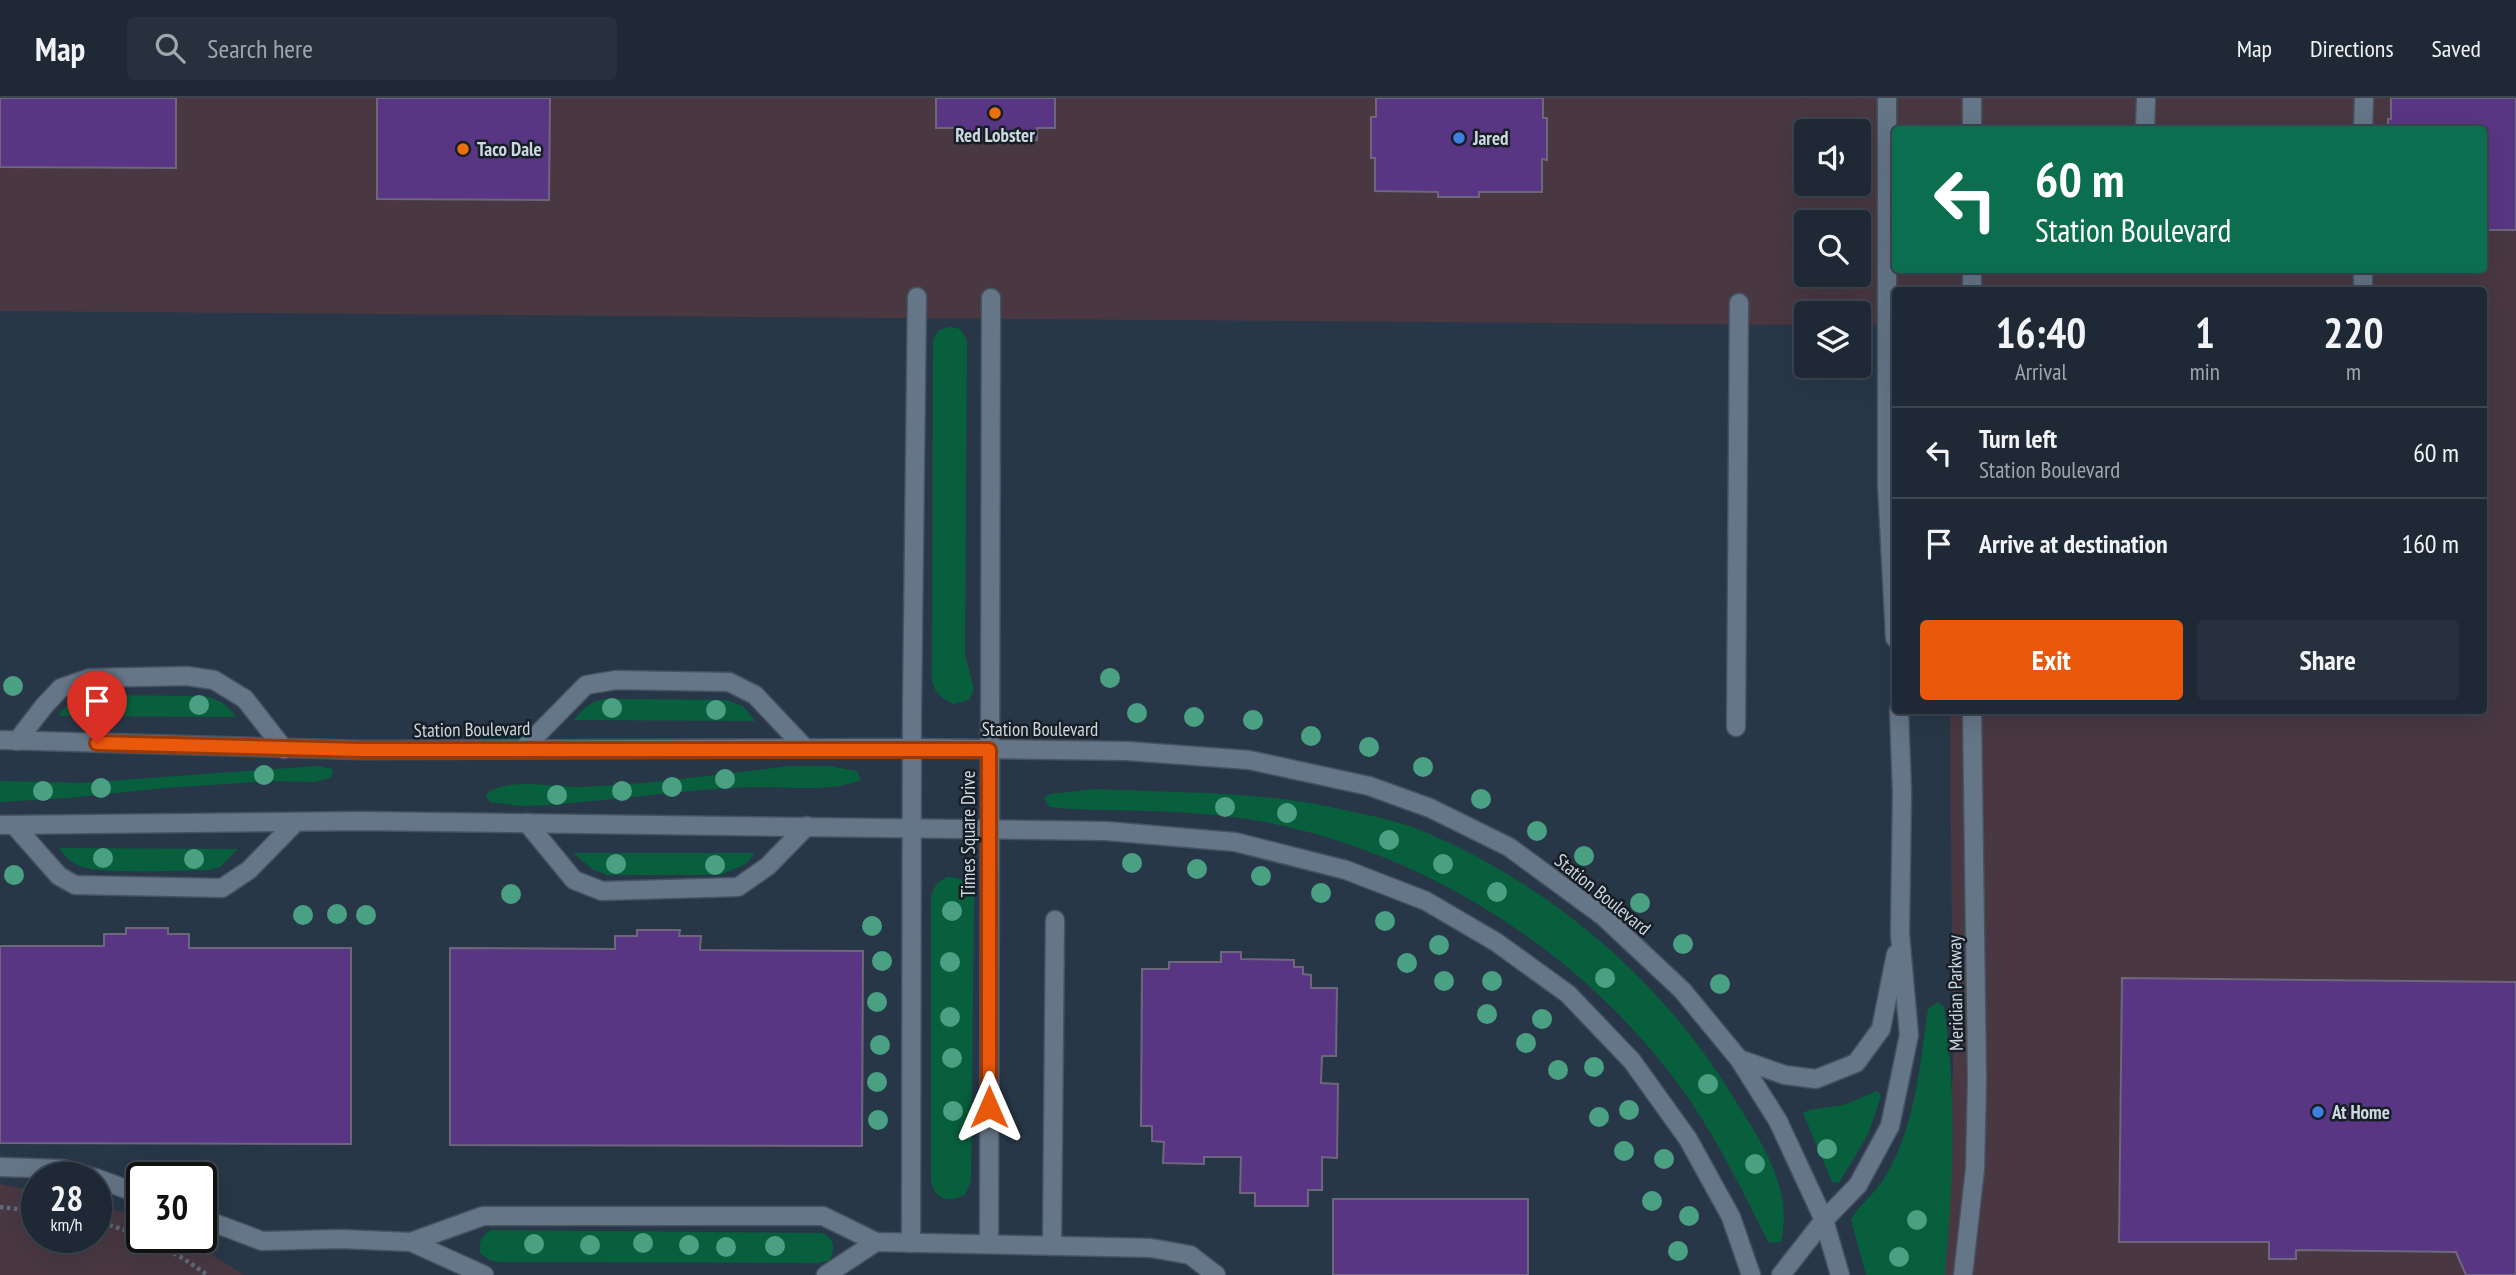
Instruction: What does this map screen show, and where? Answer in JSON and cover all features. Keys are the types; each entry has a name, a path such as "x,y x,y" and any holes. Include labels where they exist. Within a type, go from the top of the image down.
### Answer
{"street":[{"path":"1887,98 1887,484 1892,580"},
{"path":"1972,98 1972,126"},
{"path":"2146,98 2146,126"},
{"path":"2363,126 2364,98"},
{"path":"911,1243 911,827 917,297"},
{"name":"Times Square Drive","path":"989,1244 991,298"},
{"path":"1736,727 1739,303"},
{"path":"9,741 61,688 90,678 187,676 214,680 245,699 284,749"},
{"path":"523,749 586,685 616,680 729,681 755,695 805,748"},
{"path":"1781,1275 1824,1220 1858,1185 1890,1126 1909,1035 1900,934 1902,792 1899,714"},
{"name":"Meridian Parkway","path":"1963,1275 1975,1169 1977,1080 1972,714"},
{"name":"Station Boulevard","path":"9,741 284,749 912,748 1127,751 1249,760 1369,786 1430,808 1509,847 1603,916 1682,990 1739,1059 1778,1121 1824,1220 1840,1275"},
{"path":"7,825 59,876 75,885 222,888 249,870 296,822"},
{"path":"527,823 574,880 602,891 738,887 768,866 807,826"},
{"path":"7,825 527,823 1106,831 1235,842 1346,870 1426,901 1484,935 1568,994 1632,1061 1688,1139 1731,1217 1751,1275"},
{"path":"1052,1246 1055,920"},
{"path":"1739,1059 1785,1075 1816,1079 1856,1063 1881,1029 1900,934"},
{"path":"0,1167 21,1168"},
{"path":"411,1242 483,1216 823,1216 876,1242 1151,1248 1190,1255 1216,1275"},
{"path":"217,1224 262,1241 340,1239 411,1242 484,1275"},
{"path":"826,1275 876,1242"}],"path":[{"path":"0,1207 21,1209"},
{"path":"112,1225 185,1258 207,1275"}],"shaded area":[{"path":"0,98 2516,98 2516,1275 1938,1275 1953,1073 1950,714 2487,714 2487,287 1892,287 1892,325 1871,325 1871,301 1794,301 1794,325 0,311"},
{"path":"0,1184 21,1188 21,1253 112,1253 112,1209 126,1213 126,1253 209,1253 244,1275 0,1275"}],"green space":[{"path":"950,327 960,329 967,340 965,655 974,689 969,700 954,704 939,695 932,680 933,339 939,330"},
{"path":"87,695 203,696 222,703 236,717 59,716 71,702"},
{"path":"605,699 727,700 744,707 755,721 574,720 587,706"},
{"path":"316,766 333,769 331,778 314,782 271,781 0,802 0,781 81,783"},
{"path":"791,766 828,766 857,771 861,780 822,788 728,788 549,805 521,806 490,802 486,796 488,792 510,785 608,786"},
{"path":"1096,789 1255,796 1318,804 1394,821 1467,851 1554,905 1595,937 1669,1009 1730,1092 1762,1145 1778,1182 1784,1221 1781,1242 1769,1243 1700,1116 1650,1049 1606,1002 1558,960 1506,922 1450,889 1392,861 1332,839 1270,823 1221,816 1049,807 1044,798 1050,794"},
{"path":"59,848 238,849 220,867 208,870 142,871 90,869 73,863"},
{"path":"573,853 755,853 746,864 720,875 607,875 594,870"},
{"path":"947,877 964,881 974,896 971,1181 965,1195 953,1199 939,1196 931,1182 931,895 937,883"},
{"path":"1938,1002 1944,1007 1952,1107 1952,1174 1945,1275 1866,1275 1851,1220 1885,1177 1903,1138 1915,1095 1928,1009"},
{"path":"1877,1091 1881,1096 1868,1134 1839,1183 1832,1182 1803,1113 1844,1105"},
{"path":"491,1230 821,1233 831,1240 833,1251 830,1260 819,1263 500,1262 489,1260 480,1253 481,1240"}],"building":[{"path":"0,98 176,98 176,168 0,167"},
{"name":"Taco Dale","path":"377,98 550,98 549,200 377,199"},
{"name":"Red Lobster","path":"936,98 1055,98 1055,128 1037,128 1037,140 957,139 957,128 936,128"},
{"name":"Jared","path":"1376,98 1543,98 1543,118 1547,118 1547,160 1542,159 1542,192 1479,192 1479,197 1438,197 1438,192 1375,191 1375,158 1371,158 1371,117 1376,117"},
{"path":"2391,98 2516,98 2516,230 2487,230 2487,126 2388,126 2388,119 2391,119"},
{"path":"126,928 168,928 168,934 189,934 189,948 351,948 351,1144 0,1143 0,946 104,946 104,934 126,934"},
{"path":"637,930 680,930 679,936 701,936 700,950 863,951 862,1146 450,1145 450,948 615,949 615,936 637,936"},
{"path":"1221,952 1241,952 1241,959 1294,960 1294,967 1303,967 1303,974 1311,975 1311,988 1337,988 1336,1056 1322,1056 1321,1083 1338,1084 1337,1158 1322,1157 1322,1190 1308,1190 1308,1206 1255,1206 1255,1193 1240,1193 1241,1157 1204,1157 1204,1164 1163,1163 1164,1142 1152,1141 1152,1126 1141,1126 1142,969 1169,969 1169,962 1221,962"},
{"name":"At Home","path":"2122,978 2516,982 2516,1275 2466,1275 2456,1252 2296,1250 2296,1259 2269,1259 2269,1242 2119,1242"},
{"path":"1333,1199 1528,1199 1528,1275 1333,1275"}],"place":[{"name":"Red Lobster","path":"995,113"},
{"name":"Jared","path":"1459,138"},
{"name":"Taco Dale","path":"463,149"},
{"name":"At Home","path":"2318,1112"}],"route":[{"path":"97,743 361,750 989,750 989,1107"}]}
